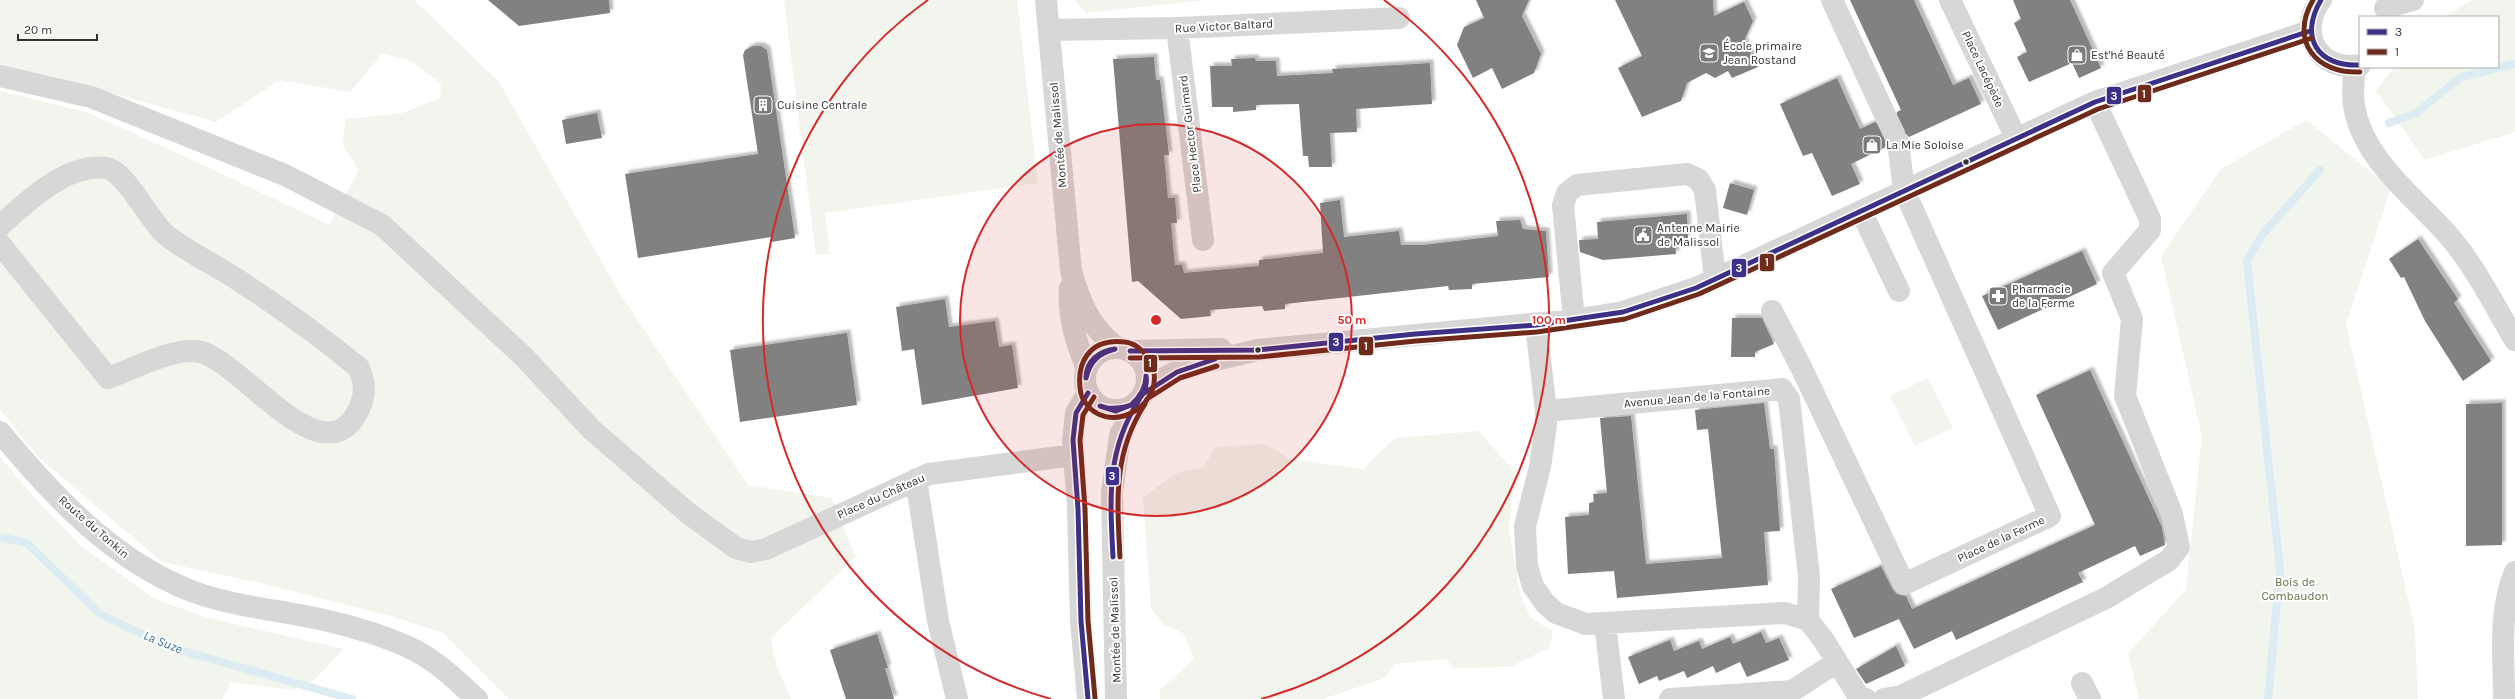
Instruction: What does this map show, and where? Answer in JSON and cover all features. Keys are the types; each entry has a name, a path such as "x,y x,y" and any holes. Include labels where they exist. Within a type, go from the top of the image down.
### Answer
{"street":[{"name":"Montée de Malissol","path":"1046,0 1071,271 1071,320 1077,346 1087,369 1086,384 1088,393"},
{"path":"1832,0 1886,117"},
{"name":"Place Lacépède","path":"1950,0 2016,138"},
{"path":"2321,0 2312,15 2310,31 2313,43 2325,57 2337,65 2357,66 2354,106 2362,131 2386,170 2448,236 2475,273 2515,340"},
{"path":"2384,8 2413,0"},
{"name":"Rue Victor Baltard","path":"1049,30 1177,28 1399,18"},
{"name":"Place Hector Guimard","path":"1177,28 1203,240"},
{"path":"1087,369 1098,354 1123,350 1258,350 1574,320 1623,312 1647,306 1715,279 2095,102 2310,31"},
{"name":"Place du Château","path":"0,76 91,97 285,175 382,225 524,357 592,430 688,513 722,538 744,551 759,551 916,479 942,472 1074,455"},
{"path":"1884,699 1901,696 2106,598 2168,560 2179,547 2172,514 2125,396 2132,319 2113,273 2150,230 2150,219 2095,102"},
{"path":"1898,142 1904,190"},
{"path":"0,226 26,203 60,180 88,168 107,168 122,176 151,221 166,234 244,283 359,368 364,383 363,401 353,422 337,432 319,432 298,424 220,360 201,352 189,351 167,356 108,378 0,244"},
{"path":"1574,320 1563,205 1567,193 1577,185 1687,174 1698,179 1705,190 1715,279"},
{"name":"Place de la Ferme","path":"1772,311 1802,369 1904,584 2050,516 1904,190"},
{"path":"1861,211 1899,291"},
{"name":"Montée de Malissol","path":"1071,271 1078,298 1087,317 1098,332 1123,350 1139,358 1146,371 1147,385 1120,435 1112,493 1116,699"},
{"path":"1536,324 1546,411 1544,448 1525,526 1527,566 1534,586 1545,603 1556,613 1586,624 1785,613 1808,620 1823,639 1859,697 1866,699"},
{"path":"1088,699 1081,621 1078,509 1073,432 1076,413 1088,393 1098,405 1110,410 1125,409 1160,380 1185,367 1258,350"},
{"name":"Avenue Jean de la Fontaine","path":"1546,411 1782,389 1788,399 1809,576 1808,620"},
{"name":"Route du Tonkin","path":"0,432 73,511 118,552 157,576 194,592 230,602 325,620 418,652 450,675 477,699"},
{"path":"916,479 938,621 957,699"},
{"path":"2504,699 2503,624 2508,589 2515,572"},
{"path":"1605,624 1614,699"},
{"path":"1670,699 1786,695 1836,662"}],"green space":[{"path":"0,0 414,0 499,82 619,292 748,485 832,498 856,557 771,638 777,667 791,699 509,699 443,633 387,615 260,583 162,562 36,455 0,409 0,91 89,113 329,225 359,170 343,145 345,119 402,113 440,98 441,83 409,60 382,54 350,92 280,80 216,122 53,77 0,66"},
{"path":"784,0 1017,0 1038,183 825,213 830,254 816,255"},
{"path":"1075,0 1205,0 1086,13"},
{"path":"2473,0 2515,0 2515,132 2425,160 2376,91 2393,68 2499,68 2499,16 2446,16"},
{"name":"Bois de Combaudon","path":"2306,120 2391,188 2346,324 2415,630 2418,699 2139,699 2128,653 2186,590 2202,436 2161,256 2221,169"},
{"path":"1928,378 1953,428 1915,446 1890,396"},
{"path":"1478,431 1520,477 1512,497 1509,529 1520,593 1530,617 1553,632 1549,648 1510,667 1454,668 1446,659 1395,664 1385,678 1323,699 1160,699 1160,690 1194,659 1183,633 1163,625 1151,608 1143,497 1177,473 1204,467 1215,447 1265,444 1290,459 1363,469 1395,438"},
{"path":"0,457 34,497 81,546 155,599 208,618 344,649 312,682 292,690 230,682 223,699 0,699"}],"building":[{"path":"488,0 609,0 610,13 519,26"},
{"path":"1476,0 1529,0 1522,16 1541,54 1534,73 1502,89 1492,68 1473,78 1457,45 1464,27 1484,18"},
{"name":"École primaire Jean Rostand","path":"1615,0 1713,0 1714,16 1744,2 1753,21 1744,41 1758,67 1732,78 1728,71 1715,78 1706,73 1687,83 1681,101 1642,117 1618,68 1642,56"},
{"path":"1850,0 1914,0 1953,85 1969,78 1981,104 1909,137 1902,130 1891,132 1886,138 1886,147 1851,164 1860,184 1832,196 1812,153 1803,156 1780,104 1837,78 1860,129 1875,122 1885,129 1896,124 1897,112 1901,110"},
{"path":"2013,0 2070,0 2101,68 2079,78 2072,63 2029,82 2017,57 2027,52 2014,23 2021,19"},
{"name":"Cuisine Centrale","path":"753,46 761,46 767,50 795,238 772,242 771,237 638,258 625,174 758,154 743,55 745,50"},
{"path":"1154,57 1156,80 1160,80 1169,155 1164,155 1168,198 1175,198 1177,223 1171,223 1175,265 1182,265 1184,273 1259,266 1259,260 1323,253 1320,203 1340,200 1344,237 1399,231 1401,245 1423,245 1498,236 1496,221 1520,220 1523,229 1546,231 1549,277 1472,284 1472,289 1449,290 1448,286 1285,304 1285,309 1264,311 1262,306 1210,310 1211,316 1181,319 1138,281 1132,282 1113,59"},
{"path":"1255,58 1256,61 1276,61 1277,76 1333,73 1332,69 1430,63 1432,104 1356,109 1357,132 1330,133 1332,167 1309,167 1308,156 1303,156 1299,104 1256,105 1256,110 1233,112 1233,107 1212,107 1210,66 1232,66 1231,59"},
{"path":"597,113 602,138 566,144 562,120"},
{"path":"1730,183 1754,190 1747,215 1723,208"},
{"name":"Antenne Mairie de Malissol","path":"1687,214 1688,238 1675,239 1676,254 1603,260 1580,252 1579,240 1598,239 1597,222"},
{"path":"2418,239 2458,299 2454,303 2491,361 2463,381 2425,321 2404,277 2401,278 2389,259"},
{"path":"2082,251 2097,284 1998,330 1982,296"},
{"path":"945,299 949,327 995,321 999,347 1012,345 1018,388 922,405 914,349 902,351 896,307"},
{"path":"1732,318 1762,318 1774,344 1755,352 1755,357 1731,357"},
{"path":"847,333 857,405 740,422 730,350"},
{"path":"2090,370 2162,527 2165,545 2140,556 2135,546 2078,573 2083,582 1956,640 1952,631 1914,649 1899,619 1854,638 1831,589 1881,566 1893,590 1897,594 1906,596 1912,609 2095,525 2036,395"},
{"path":"1764,403 1770,449 1774,449 1780,531 1764,532 1768,585 1617,598 1614,571 1568,574 1565,517 1589,515 1589,503 1594,502 1593,494 1607,493 1600,418 1631,416 1646,564 1722,558 1708,429 1697,430 1695,410"},
{"path":"2502,403 2502,545 2466,546 2466,404"},
{"path":"1761,632 1766,643 1779,638 1789,660 1747,677 1740,662 1716,673 1713,666 1687,678 1684,671 1659,681 1657,676 1639,684 1628,657 1670,640 1674,651 1699,641 1702,649 1730,637 1733,644"},
{"path":"877,634 888,668 885,668 894,699 846,699 830,650"},
{"path":"1896,646 1905,666 1866,684 1856,669"}],"waterway":[{"path":"2499,68 2515,64"},
{"path":"2389,123 2416,113 2461,77 2498,68"},
{"path":"2268,699 2280,570 2247,261 2262,235 2320,170"},
{"name":"La Suze","path":"0,537 27,543 100,614 169,647 352,699"}],"tunnel":[{"path":"1886,117 1898,142"}],"transit line":[{"name":"1","path":"2313,0 2306,15 2304,29 2306,41 2311,52 2319,61 2331,67 2344,71 2360,72"},
{"name":"3","path":"2321,0 2315,13 2312,26 2312,37 2316,47 2323,55 2333,61 2359,65"},
{"name":"3","path":"1130,351 1258,350 1415,334 1536,325 1623,312 1696,288 2095,102 2310,31"},
{"name":"1","path":"1130,358 1259,357 1416,341 1537,332 1625,319 1699,294 2098,109 2312,38"},
{"name":"1","path":"1081,394 1080,372 1083,363 1087,355 1102,344 1113,342 1129,343 1139,348 1149,359 1154,375 1152,390 1145,402 1134,412 1120,417 1106,417 1093,410 1082,397"},
{"name":"3","path":"1086,378 1088,367 1094,358 1104,352 1115,349"},
{"name":"3","path":"1086,378 1093,362 1100,355 1115,349"},
{"name":"3","path":"1143,394 1177,372 1215,359"},
{"name":"1","path":"1147,399 1180,378 1217,366"},
{"name":"3","path":"1131,405 1142,392 1146,376"},
{"name":"3","path":"1131,405 1141,397 1145,389 1146,376"},
{"name":"3","path":"1088,393 1076,413 1073,440 1078,509 1081,621 1088,699"},
{"name":"1","path":"1094,397 1083,415 1080,440 1085,509 1088,621 1095,698"},
{"name":"3","path":"1113,557 1111,495 1115,457 1128,419 1139,400"},
{"name":"1","path":"1120,557 1118,496 1122,459 1127,441 1145,404"},
{"name":"3","path":"1100,406 1116,408 1131,405"},
{"name":"3","path":"1100,406 1116,411 1131,405"}],"place":[{"name":"École primaire Jean Rostand","path":"1709,53"},
{"name":"Est'hé Beauté","path":"2077,55"},
{"name":"Cuisine Centrale","path":"763,105"},
{"name":"La Mie Soloise","path":"1872,145"},
{"name":"Antenne Mairie de Malissol","path":"1643,235"},
{"name":"Pharmacie de la Ferme","path":"1998,296"}]}
